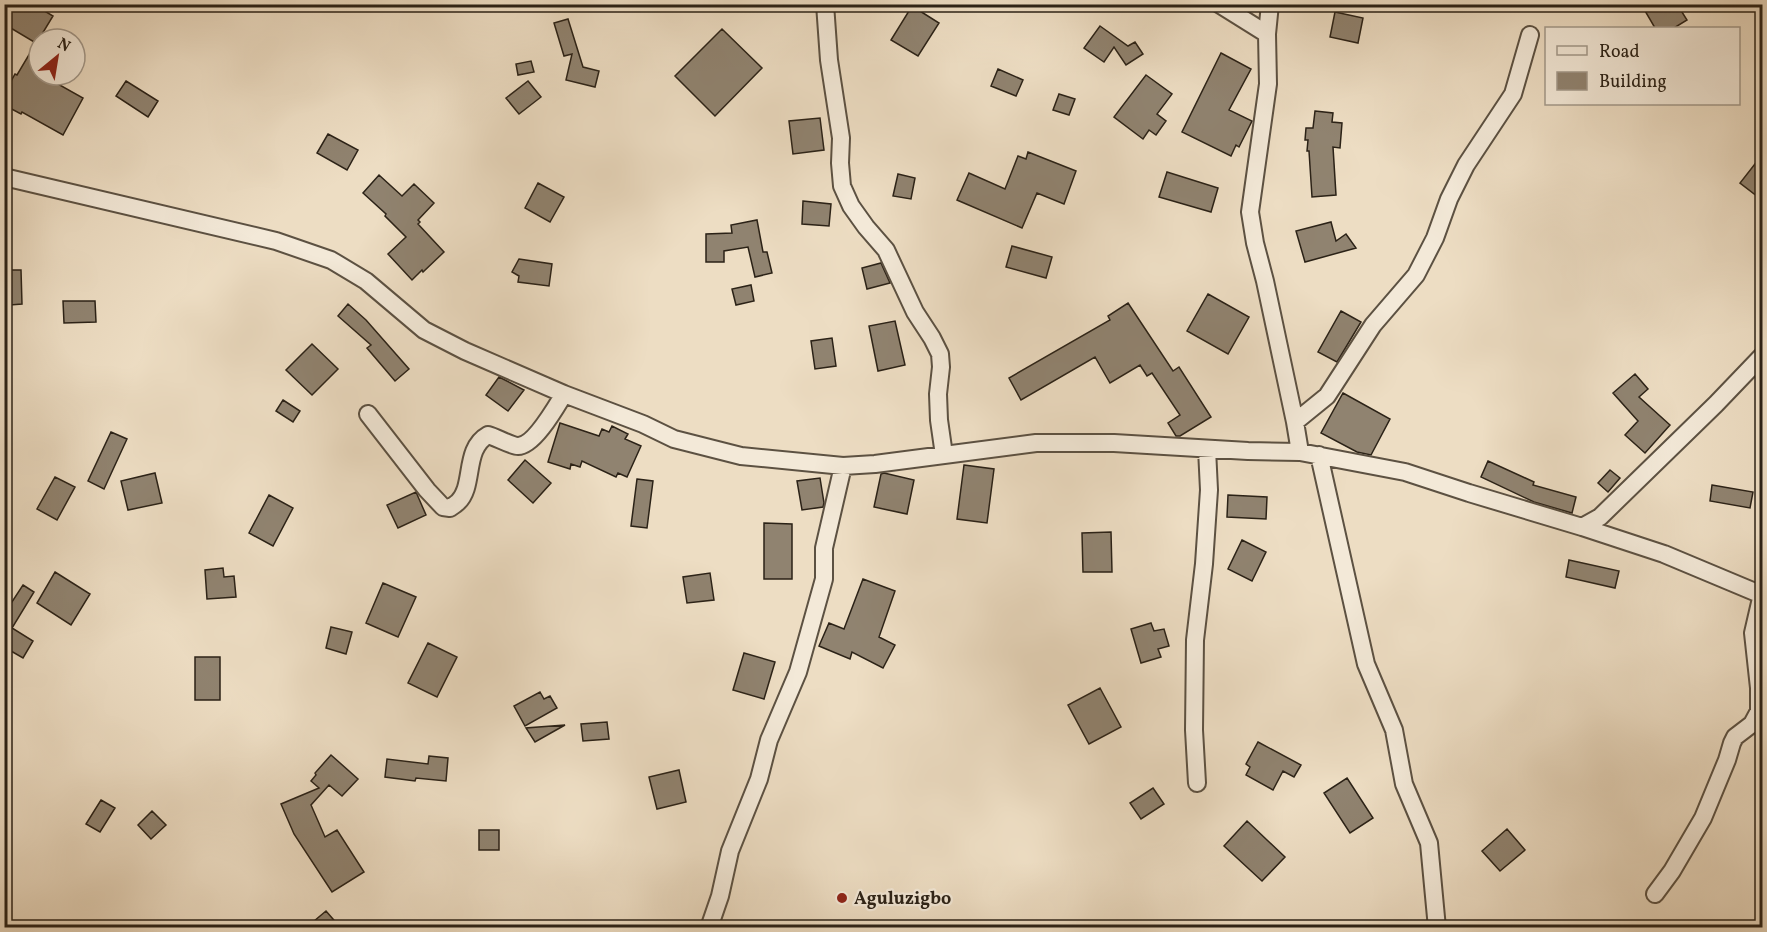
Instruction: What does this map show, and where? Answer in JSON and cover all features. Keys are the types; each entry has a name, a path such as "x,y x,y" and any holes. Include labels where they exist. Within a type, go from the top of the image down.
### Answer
{"street":[{"path":"825,4 829,60 842,138 840,163 842,186 851,206 866,228 886,250 915,312 940,354 939,420 944,455"},
{"path":"1219,4 1267,34"},
{"path":"1270,4 1267,34 1268,84 1250,212 1300,452"},
{"path":"1295,423 1327,396 1373,325 1416,275 1435,238 1449,199 1466,165 1479,142 1513,94 1530,35"},
{"path":"4,177 276,241 331,260 366,281 424,330 465,351 674,439 741,456 843,466 875,464 1036,443 1114,443 1300,452 1405,472 1664,554 1762,594 1753,633 1760,688 1759,711 1752,724 1735,737 1703,818 1672,871 1655,894"},
{"path":"1582,527 1599,517 1716,404 1762,356"},
{"path":"368,414 427,490 443,507 450,507 460,501 472,457 481,438 488,435 518,447 527,444 542,428 564,394"},
{"path":"1197,783 1194,730 1195,640 1204,564 1209,490 1207,449"},
{"path":"1319,455 1366,664 1394,730 1404,784 1429,843 1437,927"},
{"path":"709,927 720,896 730,851 759,779 769,740 798,672 824,579 824,549 843,466"}],"building":[{"path":"9,4 33,4 53,16 46,27 27,27 27,38 4,24 4,12"},
{"path":"1641,4 1677,4 1687,20 1676,27 1654,27"},
{"path":"912,6 939,23 918,56 891,40"},
{"path":"1335,12 1363,18 1358,43 1330,37"},
{"path":"568,19 583,67 599,71 595,87 566,80 572,54 564,56 554,23"},
{"path":"1100,26 1128,46 1135,42 1143,54 1126,65 1114,47 1104,62 1084,48"},
{"path":"722,29 762,68 715,116 675,76"},
{"path":"1221,53 1251,69 1229,110 1252,121 1239,147 1236,145 1231,156 1182,132"},
{"path":"27,58 27,87 63,87 83,98 63,135 22,112 21,114 4,105 4,94 15,74 17,75"},
{"path":"531,61 534,72 518,75 516,64"},
{"path":"998,69 1023,80 1016,96 991,86"},
{"path":"1146,75 1172,94 1157,114 1166,121 1156,135 1149,130 1143,139 1114,117"},
{"path":"126,81 158,101 148,117 116,96"},
{"path":"528,81 541,97 519,114 506,98"},
{"path":"1059,94 1075,99 1069,115 1053,110"},
{"path":"1315,111 1333,113 1332,122 1342,123 1340,148 1333,147 1336,195 1312,197 1308,140 1305,140 1306,128 1313,128"},
{"path":"820,118 824,150 793,154 789,121"},
{"path":"328,134 358,150 347,170 317,153"},
{"path":"1028,152 1076,171 1064,204 1037,193 1022,228 957,200 969,173 1005,189 1018,156 1026,159"},
{"path":"1762,155 1762,200 1740,183"},
{"path":"1167,172 1218,188 1211,212 1159,197"},
{"path":"898,174 915,178 911,199 893,196"},
{"path":"379,175 402,196 414,184 434,203 418,220 420,222 418,224 444,252 412,280 388,254 406,237 363,193"},
{"path":"538,183 564,197 550,222 525,208"},
{"path":"803,201 831,204 829,226 802,224"},
{"path":"757,220 763,252 767,252 772,273 755,277 748,247 724,251 724,262 706,262 706,234 732,233 731,225"},
{"path":"1331,222 1336,241 1346,234 1356,248 1305,262 1296,231"},
{"path":"1012,246 1052,257 1046,278 1006,267"},
{"path":"519,259 552,264 549,286 518,282 519,276 512,272"},
{"path":"881,263 890,283 867,289 862,268"},
{"path":"9,270 21,270 22,304 10,305"},
{"path":"751,285 754,301 736,305 732,289"},
{"path":"1208,294 1249,317 1228,354 1187,331"},
{"path":"63,301 95,301 96,322 64,323"},
{"path":"1128,303 1173,371 1179,367 1211,417 1180,436 1176,436 1168,423 1180,415 1152,373 1147,376 1140,365 1110,383 1095,357 1021,400 1009,378 1110,320 1108,316"},
{"path":"348,304 366,320 409,369 395,381 367,348 371,345 338,316"},
{"path":"1341,311 1361,322 1337,362 1318,352"},
{"path":"895,321 905,365 878,371 869,326"},
{"path":"832,338 836,366 815,369 811,341"},
{"path":"312,344 338,369 312,395 286,370"},
{"path":"1635,374 1648,389 1639,397 1670,425 1645,453 1625,435 1638,421 1613,393"},
{"path":"499,377 524,390 508,411 486,395"},
{"path":"1343,393 1390,419 1371,455 1357,452 1321,433"},
{"path":"283,400 300,411 293,422 276,411"},
{"path":"560,423 599,436 602,429 609,432 612,426 628,434 625,439 641,446 627,477 618,473 616,477 582,461 580,467 571,464 570,469 548,462"},
{"path":"111,432 127,439 104,489 88,481"},
{"path":"525,460 551,483 533,503 508,480"},
{"path":"1488,461 1534,482 1533,485 1576,497 1572,513 1534,502 1481,477"},
{"path":"964,465 994,469 987,523 957,519"},
{"path":"1610,470 1620,478 1608,492 1598,483"},
{"path":"155,473 162,503 128,510 121,481"},
{"path":"881,474 914,480 907,514 874,507"},
{"path":"55,477 75,487 57,520 37,509"},
{"path":"820,478 823,507 802,510 797,481"},
{"path":"637,479 653,481 647,528 631,526"},
{"path":"1712,485 1753,492 1750,508 1710,501"},
{"path":"416,492 426,515 398,528 387,505"},
{"path":"269,495 293,508 273,546 249,533"},
{"path":"1228,495 1267,497 1266,519 1227,517"},
{"path":"764,523 792,524 792,579 764,579"},
{"path":"1111,532 1112,572 1083,572 1082,533"},
{"path":"1242,540 1266,552 1252,581 1228,569"},
{"path":"1569,560 1619,571 1615,588 1566,577"},
{"path":"223,568 224,577 234,576 236,597 207,599 205,570"},
{"path":"55,572 90,594 71,625 37,603"},
{"path":"710,573 714,600 687,603 683,577"},
{"path":"863,579 895,591 879,637 895,645 883,668 852,652 850,659 819,646 829,623 844,629"},
{"path":"383,583 416,597 398,637 366,623"},
{"path":"23,585 34,592 12,628 33,641 23,658 4,647 4,614"},
{"path":"1151,623 1154,631 1164,629 1169,646 1158,649 1161,657 1141,663 1131,629"},
{"path":"331,627 352,632 346,654 326,648"},
{"path":"428,643 457,657 437,697 408,683"},
{"path":"744,653 775,662 764,699 733,690"},
{"path":"195,657 220,657 220,700 195,700"},
{"path":"1100,688 1121,727 1089,744 1068,705"},
{"path":"540,692 544,699 550,696 557,708 525,726 514,706"},
{"path":"607,722 609,739 583,741 581,724"},
{"path":"565,725 535,742 526,728"},
{"path":"1258,742 1301,765 1294,777 1283,771 1273,790 1246,775 1250,767 1246,764"},
{"path":"331,755 358,779 342,796 329,785 311,805 325,837 337,830 364,872 332,892 294,834 281,804 319,788 311,781"},
{"path":"429,756 448,758 446,781 416,778 415,781 385,777 387,759 428,764"},
{"path":"679,770 686,802 657,809 649,777"},
{"path":"1347,778 1373,818 1350,833 1324,793"},
{"path":"1153,788 1164,804 1141,819 1130,803"},
{"path":"101,800 115,808 100,832 86,824"},
{"path":"152,811 166,825 151,839 138,825"},
{"path":"1247,821 1285,857 1262,881 1224,846"},
{"path":"1507,829 1525,850 1500,871 1482,851"},
{"path":"479,830 499,830 499,850 479,850"},
{"path":"326,911 340,927 307,927"}],"place":[{"name":"Aguluzigbo","path":"842,898"}]}
